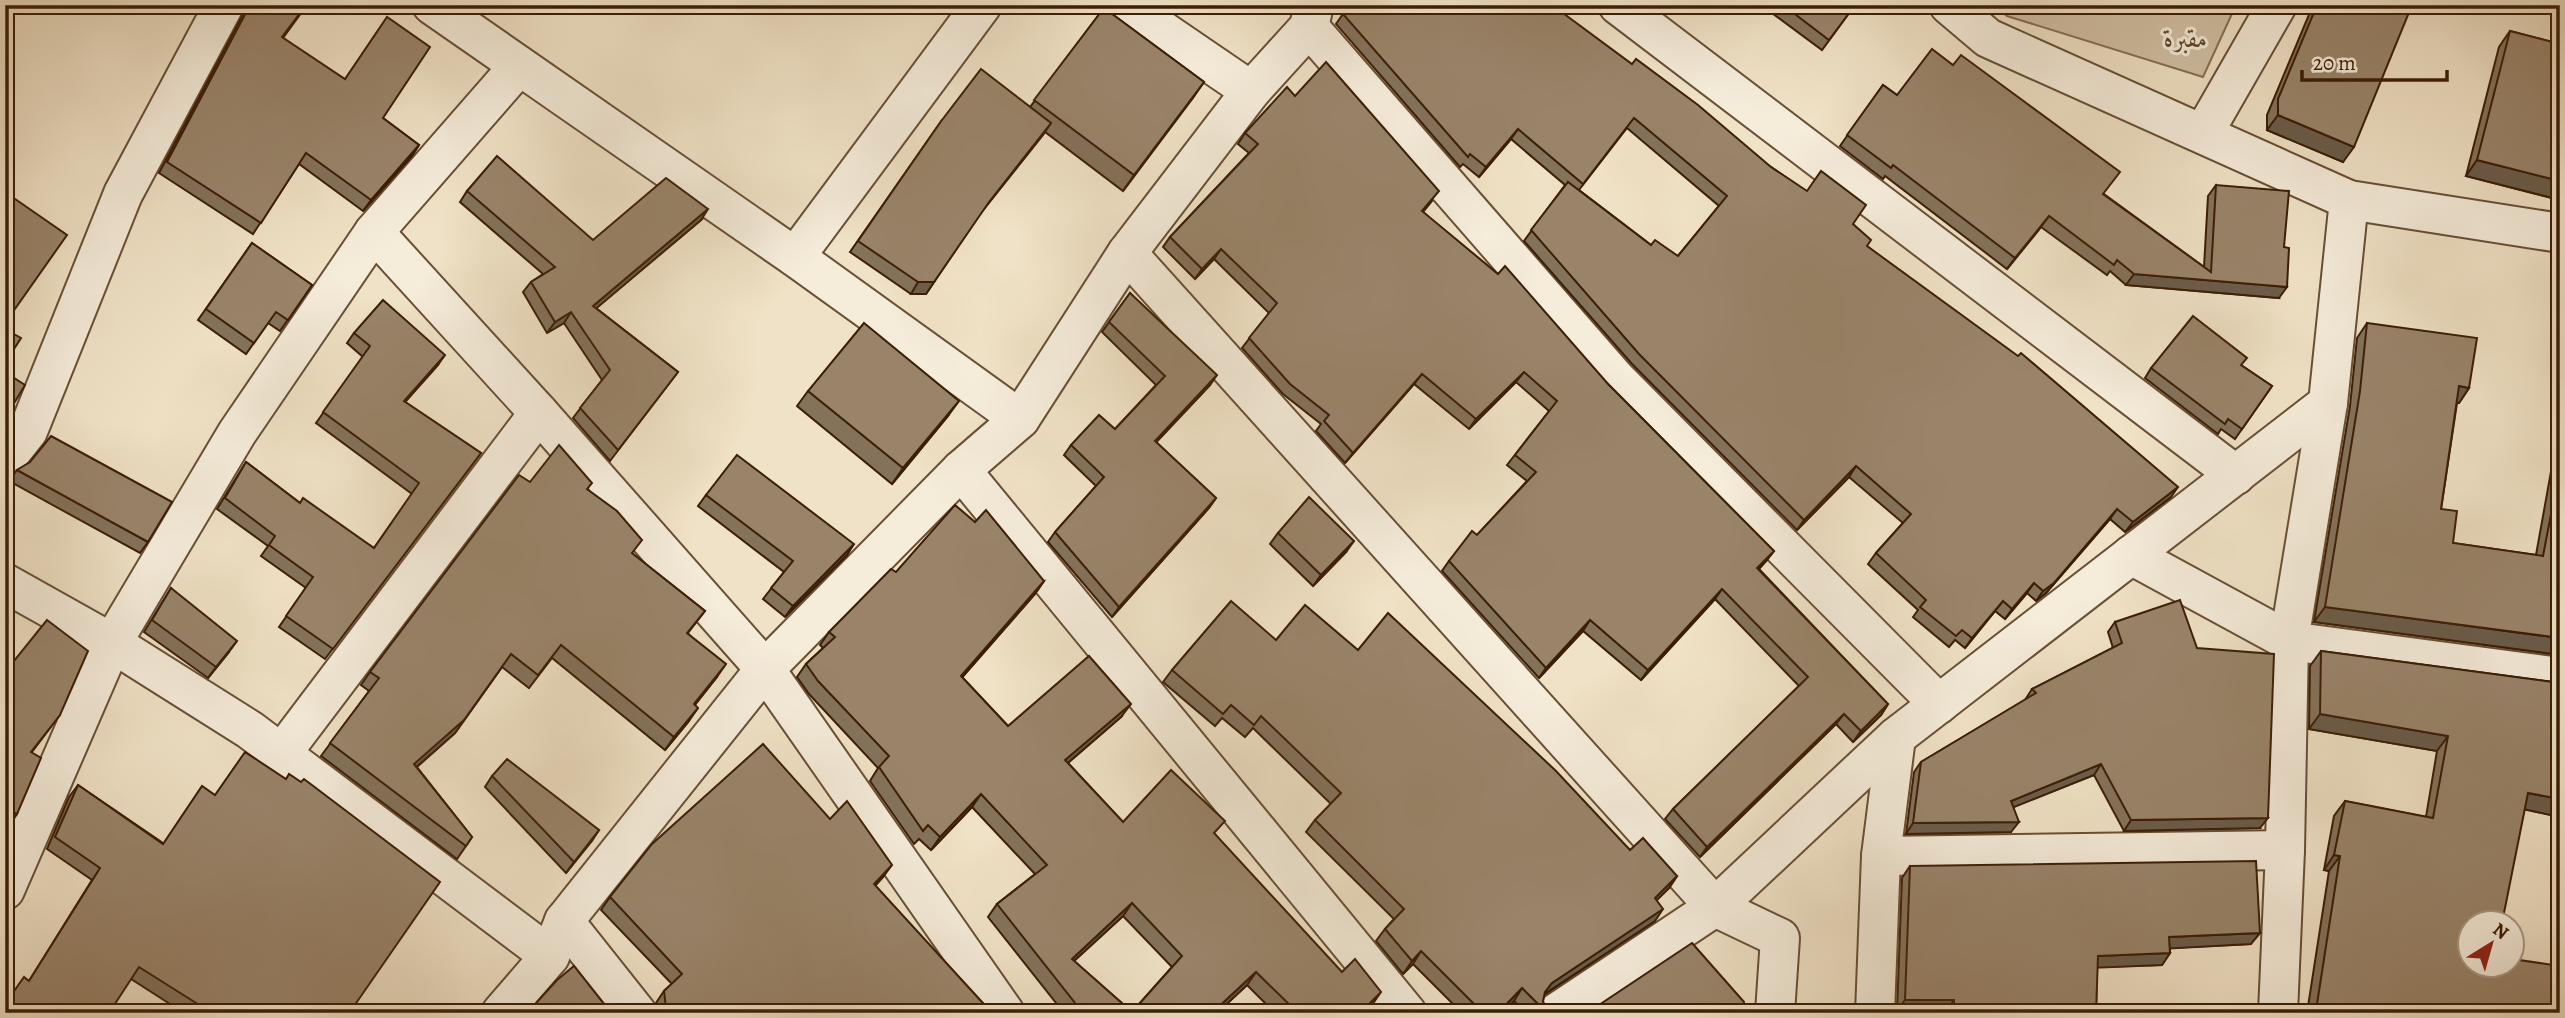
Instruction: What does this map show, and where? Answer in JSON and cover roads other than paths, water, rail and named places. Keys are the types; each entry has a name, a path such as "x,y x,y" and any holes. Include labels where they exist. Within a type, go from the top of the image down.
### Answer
{"street":[{"path":"5,460 28,431 123,194 225,5"},
{"path":"432,5 795,257 1020,419"},
{"path":"795,257 982,5"},
{"path":"1125,5 1251,91"},
{"path":"1618,5 2236,475"},
{"path":"1949,5 1988,38 2349,200 2560,233"},
{"path":"2203,134 2277,5"},
{"path":"500,1013 550,956 564,921 765,669 961,470 1020,419 1127,253 1311,16 1616,379 1939,704"},
{"path":"5,890 112,643 237,433 374,232 519,66"},
{"path":"2278,1013 2285,850 2289,641 2328,403 2349,200"},
{"path":"374,232 540,412 765,669 1005,1013"},
{"path":"1127,253 1715,907 1780,938 1775,1013"},
{"path":"1556,1013 1715,907 1896,737 2328,403"},
{"path":"282,753 540,412"},
{"path":"961,470 1407,1013"},
{"path":"2131,555 2289,641 2560,677"},
{"path":"5,583 112,643 282,753 550,956"},
{"path":"1875,1013 1881,856 1896,737"},
{"path":"1881,856 2285,850"},
{"path":"564,921 637,1013"}],"park label":[{"name":"مقبرة","path":"2186,38"}]}
